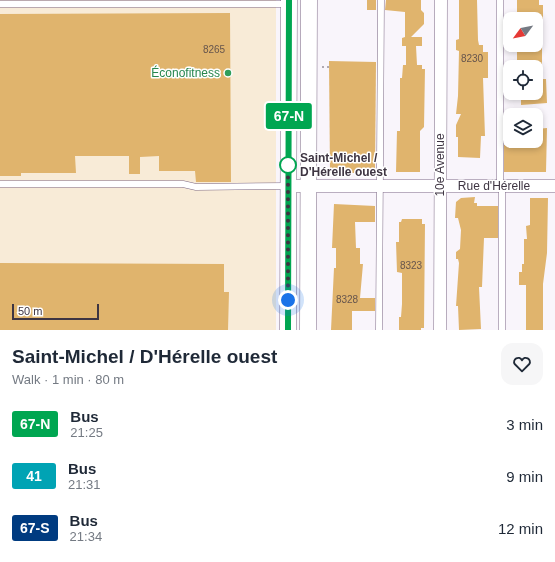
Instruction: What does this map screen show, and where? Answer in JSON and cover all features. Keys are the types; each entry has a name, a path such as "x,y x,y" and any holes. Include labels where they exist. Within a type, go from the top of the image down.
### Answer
{"main road":[{"path":"308,330 309,0"},
{"path":"288,330 289,2"}],"street":[{"name":"10e Avenue","path":"440,330 441,0"},
{"name":"Rue d'Hérelle","path":"288,186 555,186"}],"lane":[{"path":"380,330 381,0"},
{"path":"500,0 502,330"},
{"path":"0,4 289,2"},
{"path":"0,184 183,184 196,187 288,186"}],"path":[{"path":"320,67 329,67"}],"shaded area":[{"path":"0,0 276,0 276,330 0,330"}],"building":[{"path":"367,0 376,0 376,10 367,10"},
{"path":"386,0 421,0 421,10 424,13 424,24 411,37 422,37 422,46 416,46 417,65 422,65 422,69 425,69 424,127 420,131 420,172 396,172 397,131 400,131 400,78 402,78 403,65 406,65 406,46 402,46 402,38 405,37 405,12 385,10"},
{"path":"459,0 477,0 479,45 483,45 483,52 488,52 488,78 483,78 485,136 481,136 480,158 458,157 458,137 456,137 456,125 461,114 456,114 459,51 456,50 456,40 459,39"},
{"path":"517,0 539,0 539,5 543,5 543,12 517,12"},
{"path":"230,13 231,182 196,182 195,171 159,171 159,156 140,157 140,174 129,174 129,156 75,156 76,173 21,173 21,176 0,176 0,14"},
{"path":"517,52 542,52 542,60 517,60"},
{"path":"329,61 376,62 375,173 330,173"},
{"path":"543,79 546,79 547,103 521,105 521,100 543,100"},
{"path":"543,128 547,128 546,172 504,172 504,148 543,148"},
{"path":"475,197 474,203 477,203 477,206 498,206 498,238 484,238 482,287 479,287 481,329 459,330 458,306 456,306 459,263 458,259 456,259 456,252 460,249 461,230 458,218 455,218 456,202 461,198"},
{"path":"530,198 548,198 547,253 543,284 543,330 526,330 526,285 519,285 519,272 522,272 522,264 524,264 524,239 527,239 526,226 530,225"},
{"path":"334,204 375,206 375,222 355,222 356,248 360,248 360,264 363,264 360,298 375,298 375,311 352,311 352,330 331,330 334,268 336,268 336,248 332,248"},
{"path":"402,219 422,219 422,224 425,224 424,328 421,328 421,330 399,330 399,317 401,317 402,304 402,273 397,272 396,242 399,242 399,222 401,222"},
{"path":"0,263 224,264 224,292 229,292 228,330 0,330"}],"bus line":[{"name":"67-N","path":"288,330 289,0"}],"place":[{"name":"Éconofitness","path":"228,73"},
{"name":"Saint-Michel / D'Hérelle ouest","path":"288,165"}],"route":[{"path":"288,165 288,300"}]}
